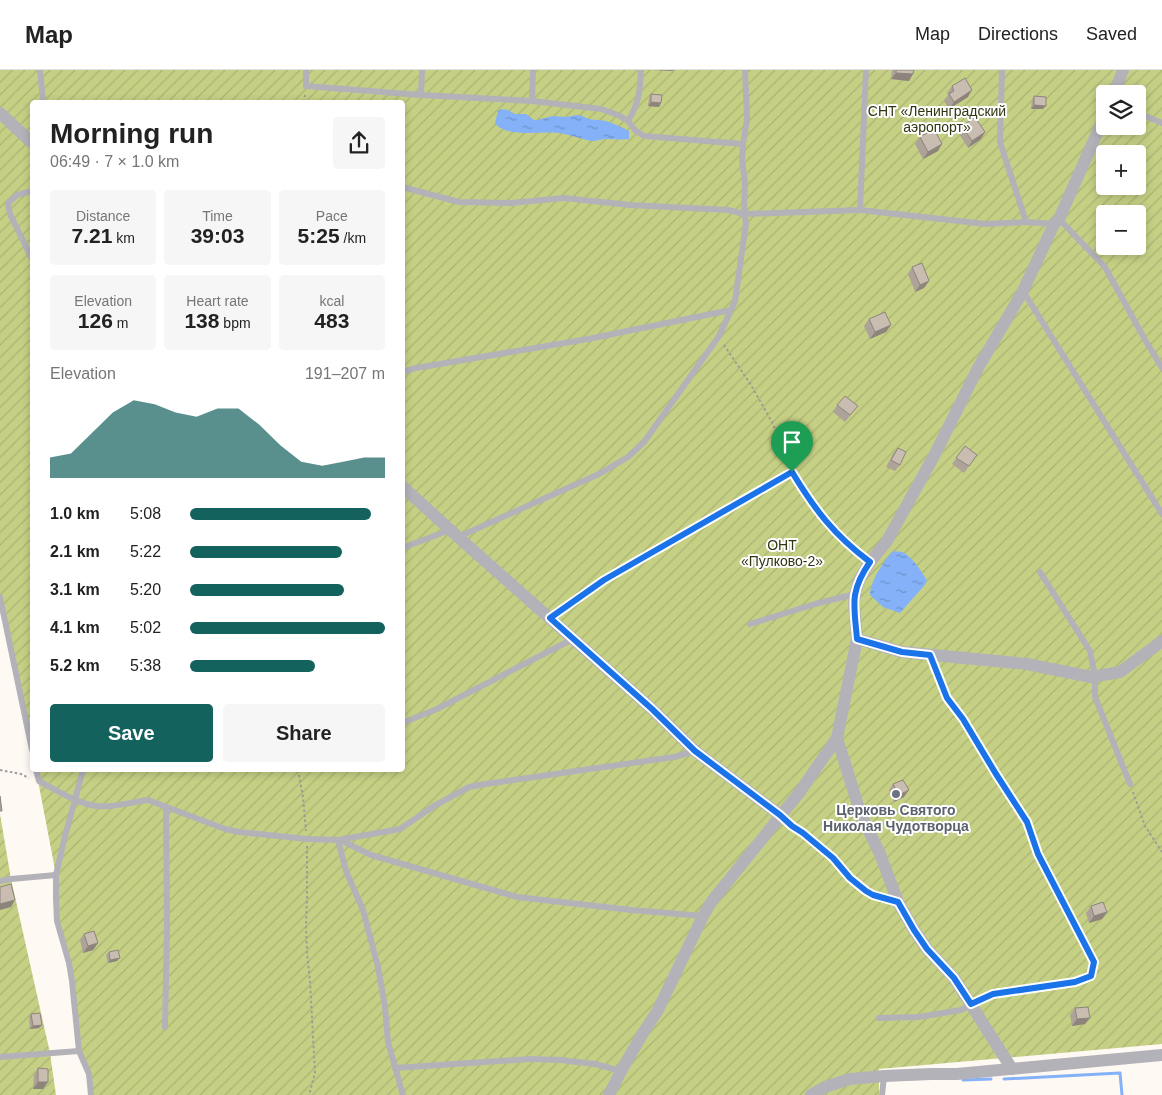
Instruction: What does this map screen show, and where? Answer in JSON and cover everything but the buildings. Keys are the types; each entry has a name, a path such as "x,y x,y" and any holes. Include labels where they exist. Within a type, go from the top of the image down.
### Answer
{"street":[{"path":"1117,85 1123,70"},
{"path":"0,113 30,141"},
{"path":"609,1095 661,1004 712,901 799,793 837,738 857,639 854,605 859,580 870,562 887,541 935,454 978,368 1023,291 1057,222 1096,135"},
{"path":"405,489 652,709 695,751 780,815"},
{"path":"857,639 902,652 1027,664 1091,677 1120,672 1162,642"},
{"path":"837,738 861,815 880,854 898,902 927,949 954,978 1012,1069"},
{"path":"812,1095 850,1079 957,1074 1162,1055"}],"lane":[{"path":"40,70 43,100"},
{"path":"306,70 306,86 532,101 601,109 628,121 636,131 644,136 742,144"},
{"path":"420,95 422,70"},
{"path":"532,101 533,70"},
{"path":"628,121 635,110 640,93 641,70"},
{"path":"405,547 454,533 599,474 628,457 644,442 719,336 735,301 746,223 742,160 742,144 747,120 745,70"},
{"path":"860,210 866,70"},
{"path":"1002,70 1000,142 1026,222"},
{"path":"1146,117 1162,123"},
{"path":"405,188 459,202 511,203 564,198 630,205 728,210 744,214 860,210 986,224 1057,222 1105,267 1162,368"},
{"path":"30,192 18,195 8,203 10,214 30,255"},
{"path":"1023,291 1162,514"},
{"path":"405,371 588,339 731,310"},
{"path":"550,618 604,580 792,472 806,496 832,529 850,547 870,562"},
{"path":"1040,572 1090,651 1095,676 1095,697 1130,784"},
{"path":"750,624 855,594"},
{"path":"0,597 30,740"},
{"path":"405,722 437,709 574,639"},
{"path":"879,1018 919,1017 961,1010 993,994 1083,980 1091,976 1094,962 1038,854 1027,822 963,719 947,698 930,655"},
{"path":"36,772 38,781 76,800 95,806 111,806 148,800 225,829 239,832 307,839 338,840 400,829 434,806 469,787 674,757 695,751"},
{"path":"83,772 56,875 57,921 72,981 79,1051 89,1074 91,1095"},
{"path":"165,1027 167,928 166,806"},
{"path":"338,840 371,855 517,897 703,916"},
{"path":"338,840 346,871 363,910 378,967 385,1006 388,1042 403,1095"},
{"path":"0,881 56,875"},
{"path":"0,1057 79,1051"},
{"path":"395,1068 530,1059 595,1064 621,1071"},
{"path":"882,1095 884,1076"}],"path":[{"path":"719,336 774,424 792,472"},
{"path":"0,770 21,774 38,781"},
{"path":"298,772 307,839 306,935 315,1073 309,1095"},
{"path":"1130,784 1145,826 1162,852"},
{"path":"780,815 833,858 850,878 866,891 873,895 898,902"}],"green space":[{"name":"ОНТ «Пулково-2»","path":"0,70 1162,70 1162,1044 879,1069 879,1095 90,1095 89,1074 79,1051 72,981 57,921 56,875 36,772 405,772 405,100 30,100 30,740 0,597"},
{"path":"0,814 11,879 50,1053 56,1095 0,1095"}],"water":[{"path":"501,109 515,114 526,114 534,120 553,116 566,117 577,115 606,121 629,131 629,139 591,141 558,133 507,131 495,123 498,111"},
{"path":"893,551 902,552 913,560 927,581 900,613 883,607 870,595 872,584 878,572"}],"waterway":[{"path":"1004,1079 1120,1073 1122,1095"},
{"path":"963,1080 991,1079"}],"place":[{"name":"Церковь Святого Николая Чудотворца","path":"896,794"}],"route":[{"path":"792,472 806,496 832,529 850,547 870,562 859,580 855,594 857,639 902,652 930,655 947,698 963,719 1027,822 1038,854 1094,962 1091,976 1075,982 993,994 971,1004 954,978 927,949 898,902 873,895 857,884 845,874 833,858 803,833 695,751 652,709 550,618 604,580 792,472"}],"park label":[{"name":"СНТ «Ленинградский аэропорт»","path":"937,119"}]}
